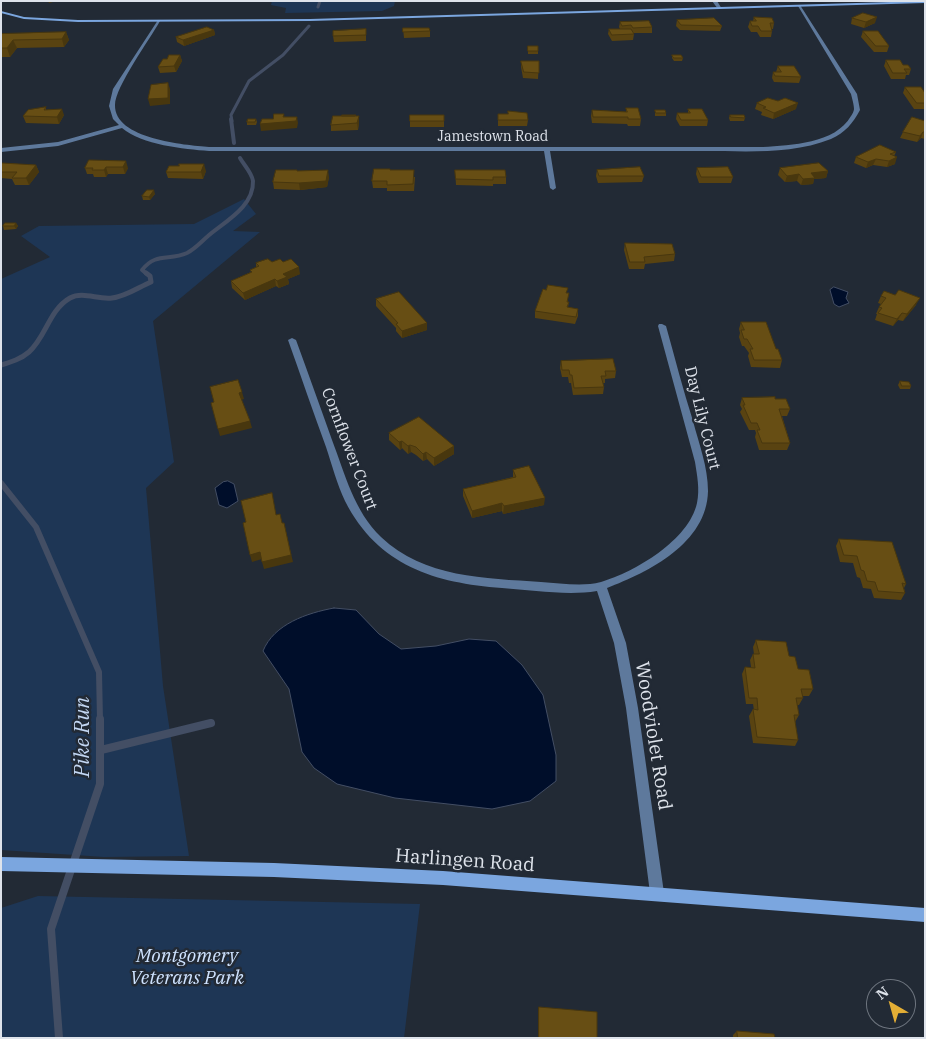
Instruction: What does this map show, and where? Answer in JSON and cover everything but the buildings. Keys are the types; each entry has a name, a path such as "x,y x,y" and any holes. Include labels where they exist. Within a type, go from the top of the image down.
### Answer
{"street":[{"path":"714,1 720,8"},
{"path":"1,12 42,20 335,20 925,2"},
{"name":"Jamestown Road","path":"122,126 134,133 159,142 209,149 763,149 801,145 839,131 854,117 857,102 854,94 800,6"},
{"path":"1,150 58,144 122,126 112,112 112,97 158,21"},
{"path":"547,150 553,188"},
{"name":"Day Lily Court","path":"601,586 633,573 659,559 678,544 687,532 702,504 701,471 662,326"},
{"name":"Cornflower Court","path":"292,340 349,499 361,522 376,539 395,554 418,567 446,576 481,582 551,586 601,586"},
{"name":"Woodviolet Road","path":"601,586 620,644 632,708 657,893"},
{"name":"Harlingen Road","path":"1,864 274,870 423,877 657,893 925,916"}],"green space":[{"path":"272,1 395,1 394,6 382,11 285,13 286,8 271,5"},
{"path":"244,199 256,214 233,231 260,232 153,321 174,462 146,488 163,686 189,856 104,857 1,850 1,279 50,257 21,236 39,226 194,224"},
{"name":"Montgomery Veterans Park","path":"38,896 420,904 404,1038 1,1038 1,908"}],"shaded area":[{"path":"834,287 848,292 846,298 849,303 839,307 834,304 830,290"},
{"path":"228,481 234,484 238,501 227,508 219,505 215,488"},
{"path":"334,608 356,610 379,634 401,649 436,646 469,639 496,641 522,665 543,695 556,755 556,781 530,801 492,809 395,798 337,784 314,768 302,752 289,689 263,651 275,634 292,621"}],"waterway":[{"path":"318,7 320,1"},
{"path":"232,121 231,115 249,81 283,55 309,26"},
{"path":"231,119 234,143"},
{"path":"147,274 142,270 147,264 158,259 187,253 237,213 249,199 253,181 250,172 240,158"},
{"path":"1,365 29,352 40,339 57,309 70,298 80,295 107,298 122,296 151,282 150,276 146,273"},
{"name":"Pike Run","path":"1,483 36,527 99,672 100,720"},
{"name":"Pike Run","path":"59,1038 51,929 100,784 100,720"},
{"path":"101,750 211,723"}]}
